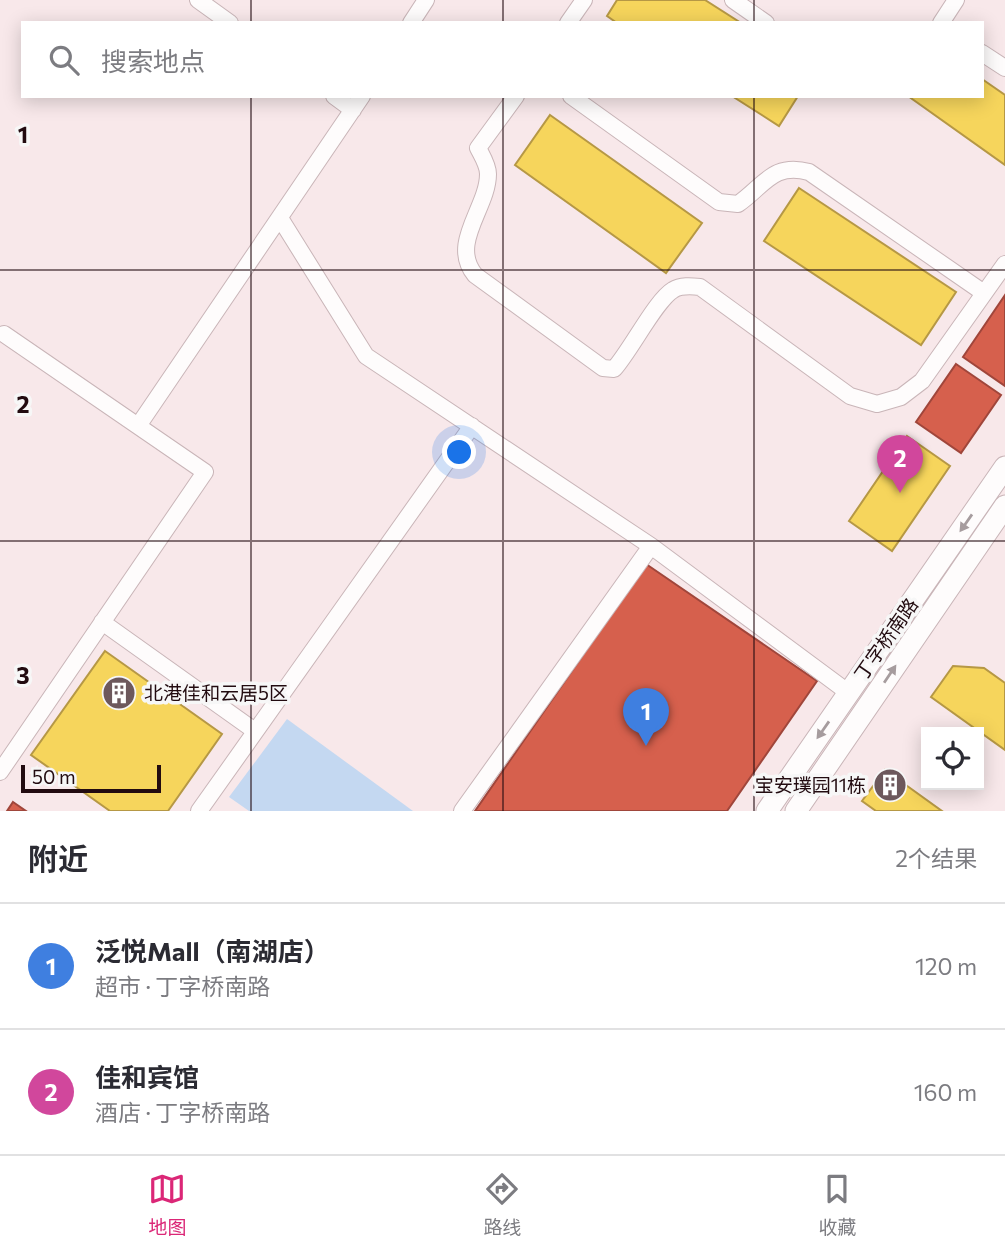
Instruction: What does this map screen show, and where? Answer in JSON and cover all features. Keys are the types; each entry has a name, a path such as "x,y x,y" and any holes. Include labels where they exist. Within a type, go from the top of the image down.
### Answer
{"main road":[{"name":"丁字桥南路","path":"767,811 1005,467"},
{"name":"丁字桥南路","path":"796,811 1005,506"}],"street":[{"path":"198,0 227,21"},
{"path":"412,21 426,0"},
{"path":"569,21 584,0"},
{"path":"733,0 763,21"},
{"path":"943,21 956,0"},
{"path":"984,53 1005,68"},
{"path":"138,425 358,103 341,98"},
{"path":"515,98 478,148 489,172 466,242 468,265 475,275 603,368 614,369 625,357 665,296 675,289 700,287 850,396 877,404 901,397 922,381 1004,269"},
{"path":"574,98 719,202 738,204 779,170 795,168 809,172 984,293"},
{"path":"280,218 366,356 651,546 849,693"},
{"path":"0,772 205,472 3,335"},
{"path":"199,811 472,426"},
{"path":"462,811 651,546"},
{"path":"102,622 255,731"}],"water":[{"path":"287,719 413,811 249,811 229,797"}],"building: 住宅":[{"path":"617,0 705,0 738,21 614,21 607,16"},
{"path":"984,80 1005,95 1005,165 911,98 984,98"},
{"path":"735,98 797,98 779,126"},
{"path":"550,115 702,223 666,273 515,165"},
{"path":"799,188 956,292 921,345 764,241"},
{"path":"907,436 950,466 892,551 849,521"},
{"name":"北港佳和云居5区","path":"105,651 222,734 168,811 110,811 31,755"},
{"path":"953,666 984,668 1005,683 1005,750 984,735 984,727 973,727 931,697"},
{"name":"宝安璞园11栋","path":"885,770 942,811 876,811 862,801"}],"building: 商业":[{"path":"1005,295 1005,386 963,357"},
{"path":"956,364 1001,395 961,453 916,422"},
{"path":"646,564 817,681 727,811 475,811"},
{"path":"13,802 26,811 7,811"}],"place":[{"name":"佳和宾馆","path":"900,493"},
{"name":"北港佳和云居5区","path":"119,693"},
{"name":"泛悦Mall（南湖店）","path":"646,746"},
{"name":"宝安璞园11栋","path":"890,785"}]}
